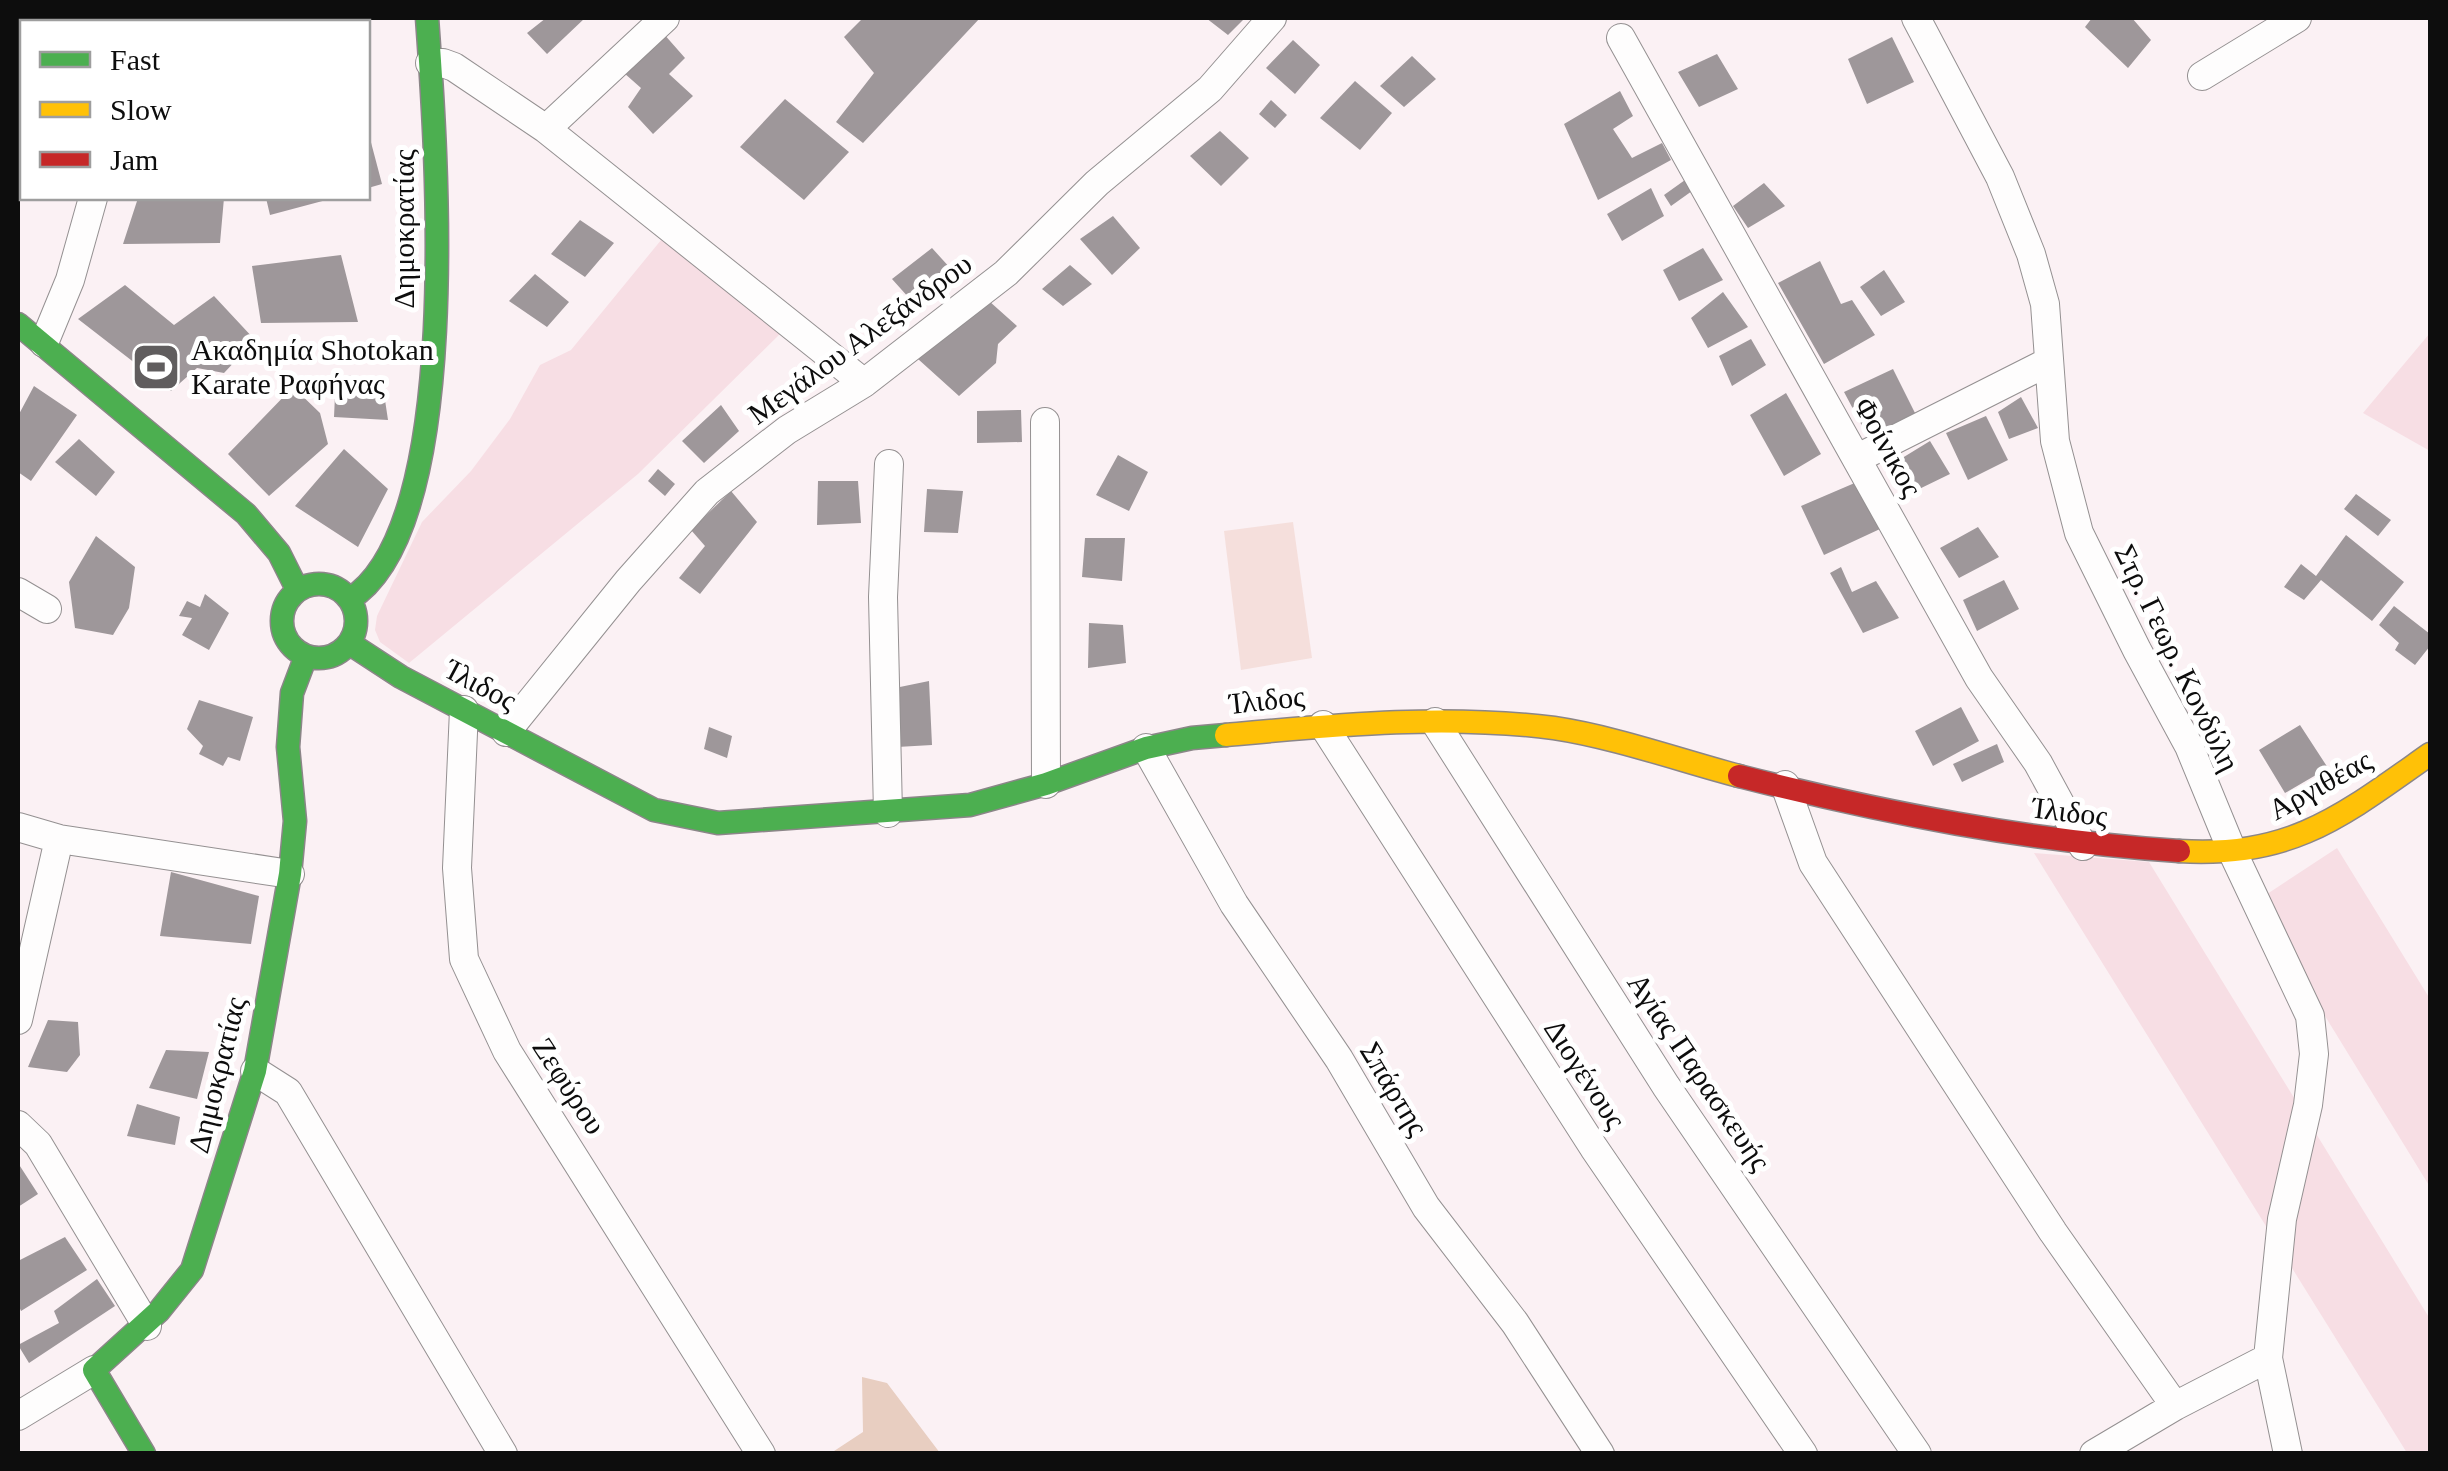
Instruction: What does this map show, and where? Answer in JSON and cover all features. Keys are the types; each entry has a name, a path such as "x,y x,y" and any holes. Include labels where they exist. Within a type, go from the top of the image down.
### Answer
{"street":[{"name":"Δημοκρατίας","path":"350,599 369,586 394,546 421,456 431,370 436,263 427,18"},
{"path":"546,129 666,18"},
{"name":"Μεγάλου Αλεξάνδρου","path":"506,732 628,581 707,492 787,430 864,383 1006,273 1098,183 1210,89 1272,18"},
{"name":"Στρ. Γεωρ. Κονδύλη","path":"1916,18 2000,178 2032,254 2044,304 2056,441 2079,533 2136,650 2189,746 2233,854 2310,1016 2314,1054 2308,1104 2282,1220 2268,1358 2288,1454"},
{"path":"2202,76 2297,18"},
{"name":"Φοίνικος","path":"1620,38 1980,678 2038,763 2082,846"},
{"path":"430,63 454,67 546,129 864,383"},
{"path":"44,343 70,280 92,200"},
{"path":"18,324 246,514 279,554 297,590"},
{"path":"1858,458 2048,362"},
{"path":"1044,422 1046,784"},
{"path":"888,813 883,597 889,464"},
{"path":"320,583 342,590 350,599 356,621 349,644 330,657 306,656 296,651 282,632 283,608 297,590 320,583"},
{"path":"18,592 46,609"},
{"name":"Ίλιδος","path":"349,644 401,676 654,810 718,823 970,805 1046,784 1146,748 1192,738 1322,724 1507,723 1559,729 1942,824 2082,846 2233,854"},
{"name":"Δημοκρατίας","path":"94,1370 147,1326 174,1298 192,1270 255,1070 290,874 295,821 288,747 292,692 306,656"},
{"name":"Ζεφύρου","path":"464,710 457,868 464,959 507,1051 762,1454"},
{"name":"Αγίας Παρασκευής","path":"1434,722 1666,1086 1917,1454"},
{"name":"Διογένους","path":"1322,724 1594,1148 1803,1454"},
{"name":"Σπάρτης","path":"1146,748 1234,904 1339,1059 1426,1207 1515,1323 1600,1454"},
{"name":"Αργιθέας","path":"2233,854 2270,846 2320,824 2430,754"},
{"path":"1785,786 1813,863 2053,1232 2174,1406"},
{"path":"18,827 59,838 290,874"},
{"path":"18,1020 59,838"},
{"path":"18,897 47,893"},
{"path":"255,1070 288,1092 502,1454"},
{"path":"18,1125 38,1144 147,1326"},
{"path":"2094,1454 2174,1406 2268,1358"},
{"path":"18,1416 94,1370 144,1454"}],"shaded area":[{"path":"666,234 785,329 638,474 409,663 380,642 375,630 377,616 422,522 471,471 510,419 540,365 571,350"},
{"path":"2430,333 2430,451 2363,413"},
{"path":"1293,522 1312,658 1241,670 1224,531"},
{"path":"2337,848 2430,999 2430,1187 2255,902"},
{"path":"2034,853 2149,862 2430,1319 2430,1453 2407,1453"},
{"path":"862,1377 887,1383 940,1453 831,1453 863,1432"}],"building":[{"path":"546,18 585,18 547,54 527,33"},
{"path":"863,18 980,18 863,143 836,122 874,73 844,37"},
{"path":"1206,18 1245,18 1228,35"},
{"path":"2092,18 2132,18 2151,40 2128,68 2085,27"},
{"path":"663,33 685,58 669,74 693,96 653,134 628,107 641,88 624,73"},
{"path":"1892,37 1914,82 1867,104 1848,59"},
{"path":"1293,40 1320,65 1295,94 1266,68"},
{"path":"1717,54 1738,89 1699,107 1678,72"},
{"path":"1412,56 1436,79 1404,107 1380,86"},
{"path":"1355,81 1392,113 1360,150 1320,118"},
{"path":"1620,91 1633,116 1613,129 1632,158 1662,143 1671,160 1598,200 1564,124"},
{"path":"785,99 849,152 804,200 740,147"},
{"path":"1271,100 1287,115 1275,128 1259,114"},
{"path":"1220,131 1249,158 1221,186 1190,156"},
{"path":"370,139 382,184 370,187"},
{"path":"1685,180 1692,191 1671,206 1664,195"},
{"path":"1764,183 1785,206 1748,228 1733,206"},
{"path":"1651,188 1664,216 1622,241 1607,214"},
{"path":"137,200 224,200 220,243 123,244"},
{"path":"266,200 326,200 270,215"},
{"path":"1113,216 1140,248 1112,275 1080,239"},
{"path":"580,220 614,243 585,277 551,254"},
{"path":"932,248 961,280 918,308 892,279"},
{"path":"1703,248 1723,280 1679,301 1663,270"},
{"path":"341,255 358,322 261,323 252,266"},
{"path":"1820,261 1841,304 1852,300 1875,335 1824,364 1778,283"},
{"path":"1070,265 1092,284 1063,306 1042,289"},
{"path":"1884,270 1905,302 1881,316 1860,287"},
{"path":"535,274 569,302 547,327 509,301"},
{"path":"125,285 174,325 214,296 255,340 224,373 197,368 171,391 78,319"},
{"path":"1723,292 1748,327 1708,348 1691,318"},
{"path":"989,301 1017,326 998,344 996,363 959,396 918,359"},
{"path":"1751,339 1766,365 1732,386 1719,356"},
{"path":"1893,369 1915,413 1868,437 1844,392"},
{"path":"336,374 382,380 388,420 334,417"},
{"path":"34,386 77,415 31,481 18,472 18,416"},
{"path":"293,387 320,413 328,444 269,496 228,454"},
{"path":"1786,393 1821,454 1784,476 1750,415"},
{"path":"2021,397 2038,428 2009,439 1998,412"},
{"path":"721,405 739,431 704,463 682,441"},
{"path":"1021,410 1022,442 977,443 977,411"},
{"path":"1986,416 2008,460 1968,480 1946,433"},
{"path":"79,439 115,472 96,496 55,462"},
{"path":"1930,441 1950,474 1913,492 1894,463"},
{"path":"344,449 388,489 358,547 295,506"},
{"path":"1118,455 1148,472 1129,511 1096,495"},
{"path":"658,469 675,484 665,496 648,481"},
{"path":"818,481 858,481 861,523 817,525"},
{"path":"1857,482 1880,529 1824,555 1801,506"},
{"path":"927,489 963,491 958,533 924,532"},
{"path":"731,491 757,522 700,594 679,578 705,546 691,530"},
{"path":"2356,494 2391,520 2378,536 2344,509"},
{"path":"1978,527 1999,557 1959,578 1940,548"},
{"path":"2346,535 2404,582 2372,621 2321,580 2304,600 2284,587 2301,564 2316,576"},
{"path":"96,536 135,567 129,608 113,635 75,628 69,582"},
{"path":"1085,538 1125,538 1122,581 1082,577"},
{"path":"1841,567 1852,592 1876,581 1899,618 1863,633 1830,573"},
{"path":"2004,580 2019,609 1977,631 1963,600"},
{"path":"205,594 229,613 209,650 182,635 192,618 179,616 187,601 200,607"},
{"path":"2394,606 2430,634 2430,646 2415,665 2395,650 2399,643 2379,625"},
{"path":"1089,623 1123,625 1126,663 1088,668"},
{"path":"929,681 932,745 897,747 895,688"},
{"path":"199,700 253,717 240,761 228,757 223,766 199,754 203,746 187,729"},
{"path":"1961,707 1979,741 1933,766 1915,731"},
{"path":"2300,725 2328,768 2285,793 2259,750"},
{"path":"709,727 732,736 727,758 704,749"},
{"path":"1997,744 2004,762 1962,782 1953,764"},
{"path":"171,872 259,896 251,944 160,936"},
{"path":"48,1020 78,1022 80,1055 67,1072 28,1067"},
{"path":"166,1050 209,1052 197,1099 149,1088"},
{"path":"137,1104 180,1117 175,1145 127,1136"},
{"path":"18,1163 38,1194 18,1207"},
{"path":"65,1237 87,1270 21,1311 18,1261"},
{"path":"97,1279 115,1306 29,1363 18,1345 59,1323 54,1311"}],"traffic: fast":[{"path":"350,599 387,558 412,495 427,416 435,328 437,237 427,18"},
{"path":"18,324 246,514 279,553 297,589"},
{"path":"319,584 333,586 345,595 354,607 356,621 354,635 345,647 333,656 319,658 305,656 293,647 284,635 282,621 284,607 293,595 305,586 319,584"},
{"path":"349,643 401,677 654,810 718,823 970,805 1046,784 1146,748 1226,735"},
{"path":"144,1454 94,1370 159,1311 192,1270 255,1071 290,874 295,821 288,747 292,693 306,656"}],"traffic: slow":[{"path":"1226,735 1390,722 1513,724 1600,737 1739,776"},
{"path":"2179,851 2254,848 2285,840 2342,814 2430,754"}],"traffic: jam":[{"path":"1739,776 1957,824 2179,851"}],"place":[{"name":"Ακαδημία Shotokan Karate Ραφήνας","path":"156,367"}]}
